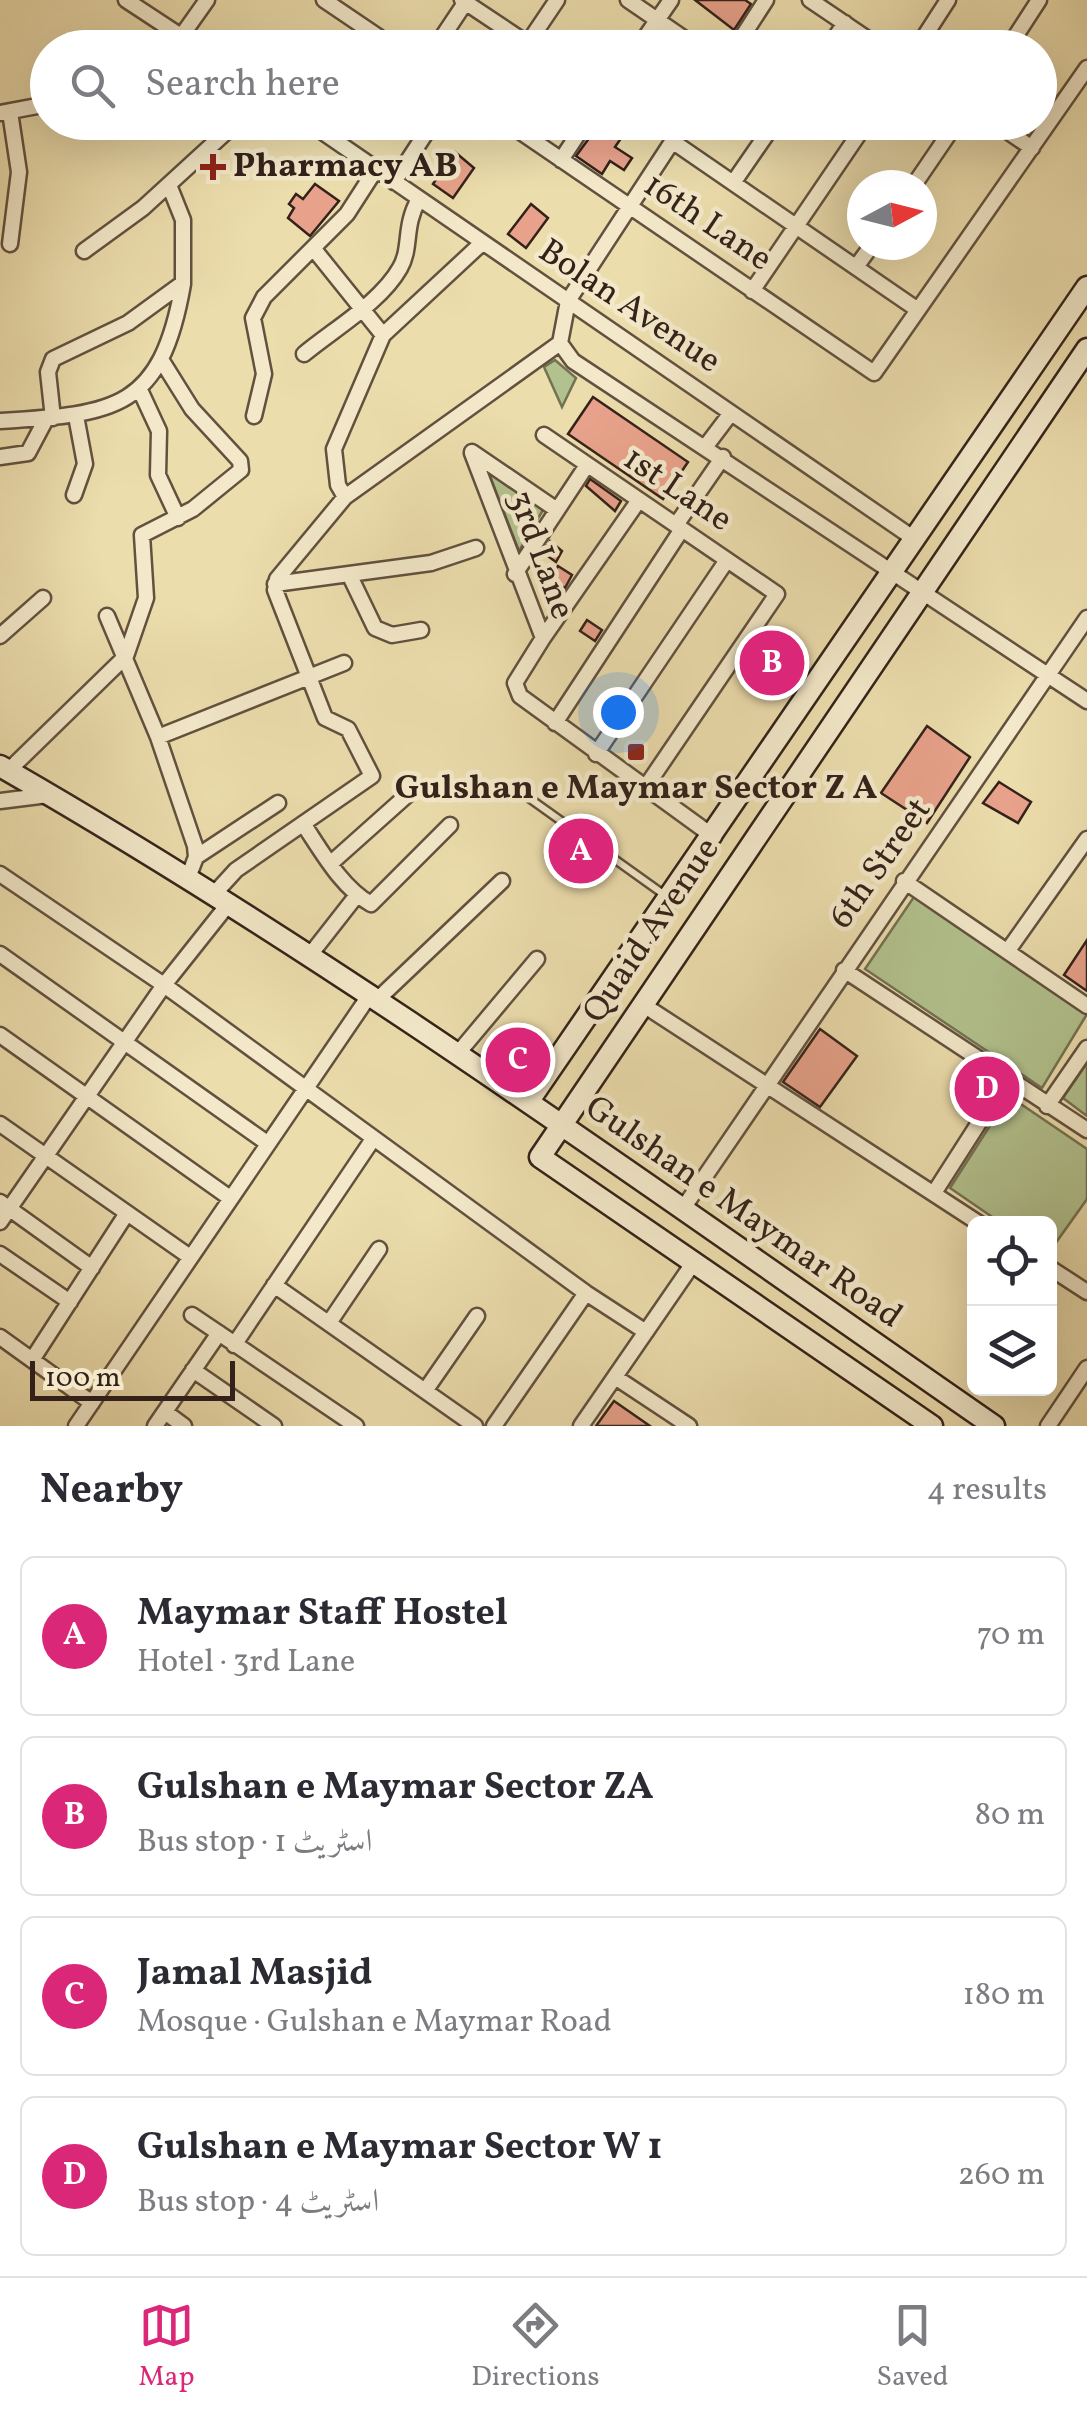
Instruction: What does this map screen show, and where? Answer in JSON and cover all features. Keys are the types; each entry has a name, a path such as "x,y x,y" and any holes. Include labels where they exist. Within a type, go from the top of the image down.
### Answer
{"main road":[{"name":"Quaid Avenue","path":"528,1102 714,838 1087,287"},
{"name":"Quaid Avenue","path":"932,1426 540,1157 1087,349"},
{"name":"Gulshan e Maymar Road","path":"4,768 375,995 994,1426"}],"street":[{"path":"126,0 163,30"},
{"path":"187,30 208,0"},
{"path":"324,0 368,30"},
{"path":"540,30 557,0"},
{"path":"628,0 672,30"},
{"path":"650,30 671,0"},
{"path":"746,30 765,0"},
{"path":"928,30 948,0"},
{"path":"1020,30 1039,0"},
{"path":"446,30 465,1 508,30"},
{"path":"821,3 855,30"},
{"path":"840,30 845,23"},
{"path":"1057,112 1087,68"},
{"path":"10,244 19,172 5,112 30,107"},
{"path":"84,251 169,185 218,140"},
{"name":"Bolan Avenue","path":"334,140 916,540"},
{"path":"394,182 421,140"},
{"name":"16th Lane","path":"532,140 874,374 918,310"},
{"path":"560,160 574,140"},
{"path":"733,182 762,140"},
{"path":"752,291 855,140"},
{"path":"924,170 945,140"},
{"path":"1020,140 1032,148"},
{"path":"275,584 344,498 560,343 568,301 672,141 918,310 1038,140"},
{"path":"254,416 264,374 255,312 347,214 376,169"},
{"path":"0,422 76,416 122,402 140,390 162,362 183,283 183,220 169,185"},
{"path":"304,354 401,266 408,219 419,199"},
{"path":"344,498 338,484 334,449 383,335 482,242"},
{"path":"313,248 383,335"},
{"path":"856,267 861,260"},
{"path":"0,456 25,455 50,418 48,372 52,359 128,323 183,283"},
{"name":"Bolan Avenue","path":"560,343 573,360 1087,700"},
{"path":"4,768 126,656 146,598 142,538 219,491 242,466 192,409 162,362"},
{"path":"140,390 159,431 158,475 178,518"},
{"path":"706,446 730,413"},
{"path":"74,495 85,464 76,416"},
{"name":"1st Lane","path":"544,435 777,594 645,788"},
{"name":"3rd Lane","path":"557,510 472,453 515,574 543,638 516,689 596,754 714,838"},
{"path":"555,723 723,457"},
{"path":"515,574 587,464"},
{"path":"543,638 638,500"},
{"path":"275,584 431,562 476,548"},
{"path":"596,754 727,560"},
{"path":"349,574 374,628 392,635 420,630"},
{"path":"92,1268 3,1211 46,1156 164,985 236,870 372,776 348,729 325,718 275,584"},
{"path":"0,636 44,598"},
{"path":"107,616 158,736 196,857"},
{"name":"6th Street","path":"682,1210 1087,618"},
{"path":"158,736 344,662"},
{"path":"330,864 414,789"},
{"path":"0,802 48,795"},
{"path":"188,878 196,857 278,803"},
{"path":"304,824 330,864 357,895 373,903 450,825"},
{"path":"1010,949 1087,839"},
{"path":"0,874 164,985 586,1294 646,1332"},
{"path":"76,1426 303,1090 375,995 502,881"},
{"path":"904,881 1010,949 1087,1006"},
{"path":"310,955 357,895"},
{"path":"0,954 267,1142"},
{"path":"459,1052 537,959"},
{"path":"844,970 1087,1130"},
{"path":"642,1004 968,1216"},
{"path":"0,1035 85,1099 230,1198"},
{"path":"1046,1106 1087,1048"},
{"path":"934,1194 1007,1079"},
{"path":"0,1124 190,1257"},
{"path":"234,1345 373,1139"},
{"path":"32,1360 127,1213"},
{"path":"329,1324 379,1250"},
{"path":"0,1254 70,1302"},
{"path":"581,1426 694,1262"},
{"path":"1057,1273 1087,1292"},
{"path":"274,1285 475,1426"},
{"path":"494,1426 586,1294"},
{"path":"192,1315 356,1426"},
{"path":"425,1391 476,1316"},
{"path":"155,1426 219,1333"},
{"path":"0,1337 92,1403"},
{"path":"1048,1426 1087,1368"},
{"path":"193,1370 274,1426"},
{"path":"614,1377 689,1426"},
{"path":"165,1412 184,1426"}],"lane":[{"path":"529,798 671,899"}],"green space":[{"path":"555,360 576,378 562,407 544,367"},
{"path":"488,471 543,510 519,551"},
{"path":"918,891 1087,1014 1042,1088 865,969"},
{"path":"1087,1063 1087,1116 1063,1098"},
{"path":"1009,1096 1087,1149 1087,1199 1057,1241 1057,1216 991,1216 950,1188"}],"building":[{"path":"695,0 745,0 751,4 734,30"},
{"path":"588,140 620,140 615,147 632,158 624,170 610,161 602,174 576,156"},
{"path":"455,152 474,168 453,198 433,184"},
{"path":"315,184 339,201 310,236 288,218 294,208 289,204 296,194 303,199"},
{"path":"531,204 548,218 526,248 508,234"},
{"path":"593,397 688,462 663,499 568,434"},
{"path":"590,479 621,501 615,511 586,486"},
{"path":"550,541 562,551 556,562 542,552"},
{"path":"558,566 572,575 565,588 551,578"},
{"path":"587,620 602,630 595,641 580,631"},
{"path":"927,726 970,757 927,823 881,793"},
{"path":"999,782 1031,802 1018,823 983,803"},
{"path":"1087,940 1087,991 1064,975"},
{"path":"820,1029 857,1056 820,1107 783,1082"},
{"path":"614,1401 650,1426 596,1426"}],"place":[{"name":"Pharmacy AB","path":"213,167"},
{"name":"Gulshan e Maymar Sector ZA","path":"772,663"},
{"name":"Gulshan e Maymar Sector Z A","path":"636,752"},
{"name":"Maymar Staff Hostel","path":"581,851"},
{"name":"Jamal Masjid","path":"518,1060"},
{"name":"Gulshan e Maymar Sector W 1","path":"987,1089"}]}
